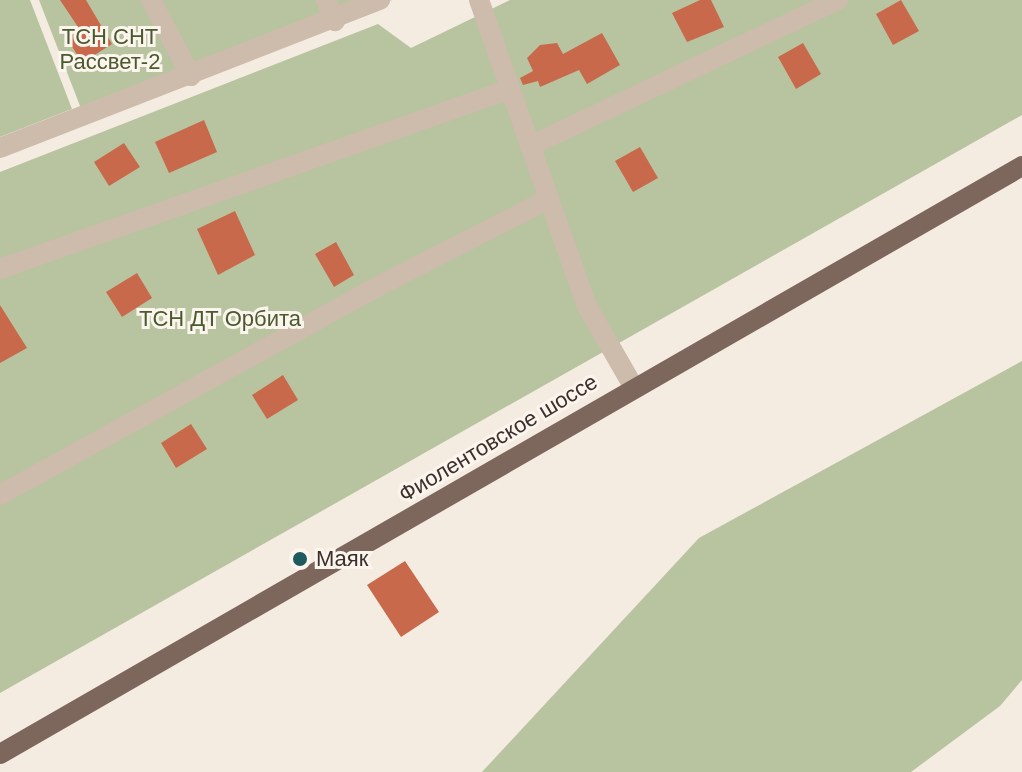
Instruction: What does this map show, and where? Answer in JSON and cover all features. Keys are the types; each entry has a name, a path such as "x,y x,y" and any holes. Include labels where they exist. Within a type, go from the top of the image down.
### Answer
{"main road":[{"name":"Фиолентовское шоссе","path":"0,754 633,386 1022,166"}],"street":[{"path":"151,0 191,76"},
{"path":"326,0 335,21"},
{"path":"0,148 335,21 380,0"},
{"path":"479,0 587,306 633,386"},
{"path":"530,146 838,0"},
{"path":"0,269 510,89"},
{"path":"0,495 367,292 549,199"}],"green space":[{"path":"0,0 30,0 72,109 0,137"},
{"name":"ТСН СНТ Рассвет-2","path":"39,0 392,0 82,111"},
{"name":"ТСН ДТ Орбита","path":"510,0 1022,0 1022,115 0,693 0,172 378,24 411,48"},
{"path":"1022,361 1022,680 1000,706 911,772 482,772 699,538"}],"building":[{"path":"60,0 86,0 112,44 82,63 67,38 80,30"},
{"path":"700,0 711,0 724,27 687,42 672,13"},
{"path":"901,0 919,31 893,45 876,14"},
{"path":"602,33 620,65 587,84 579,70 540,87 538,81 523,85 520,78 533,71 527,58 540,45 557,43 563,54"},
{"path":"803,43 821,74 796,89 778,57"},
{"path":"204,120 217,152 169,173 155,142"},
{"path":"124,143 140,167 109,186 94,162"},
{"path":"640,147 658,178 633,192 615,161"},
{"path":"235,211 255,255 218,275 197,229"},
{"path":"336,242 354,275 334,287 315,254"},
{"path":"137,273 152,298 122,317 106,292"},
{"path":"0,305 27,348 0,363"},
{"path":"283,375 298,400 267,419 252,395"},
{"path":"191,424 207,449 176,468 161,443"},
{"path":"405,561 439,612 401,637 367,585"}],"place":[{"name":"Маяк","path":"300,559"}]}
